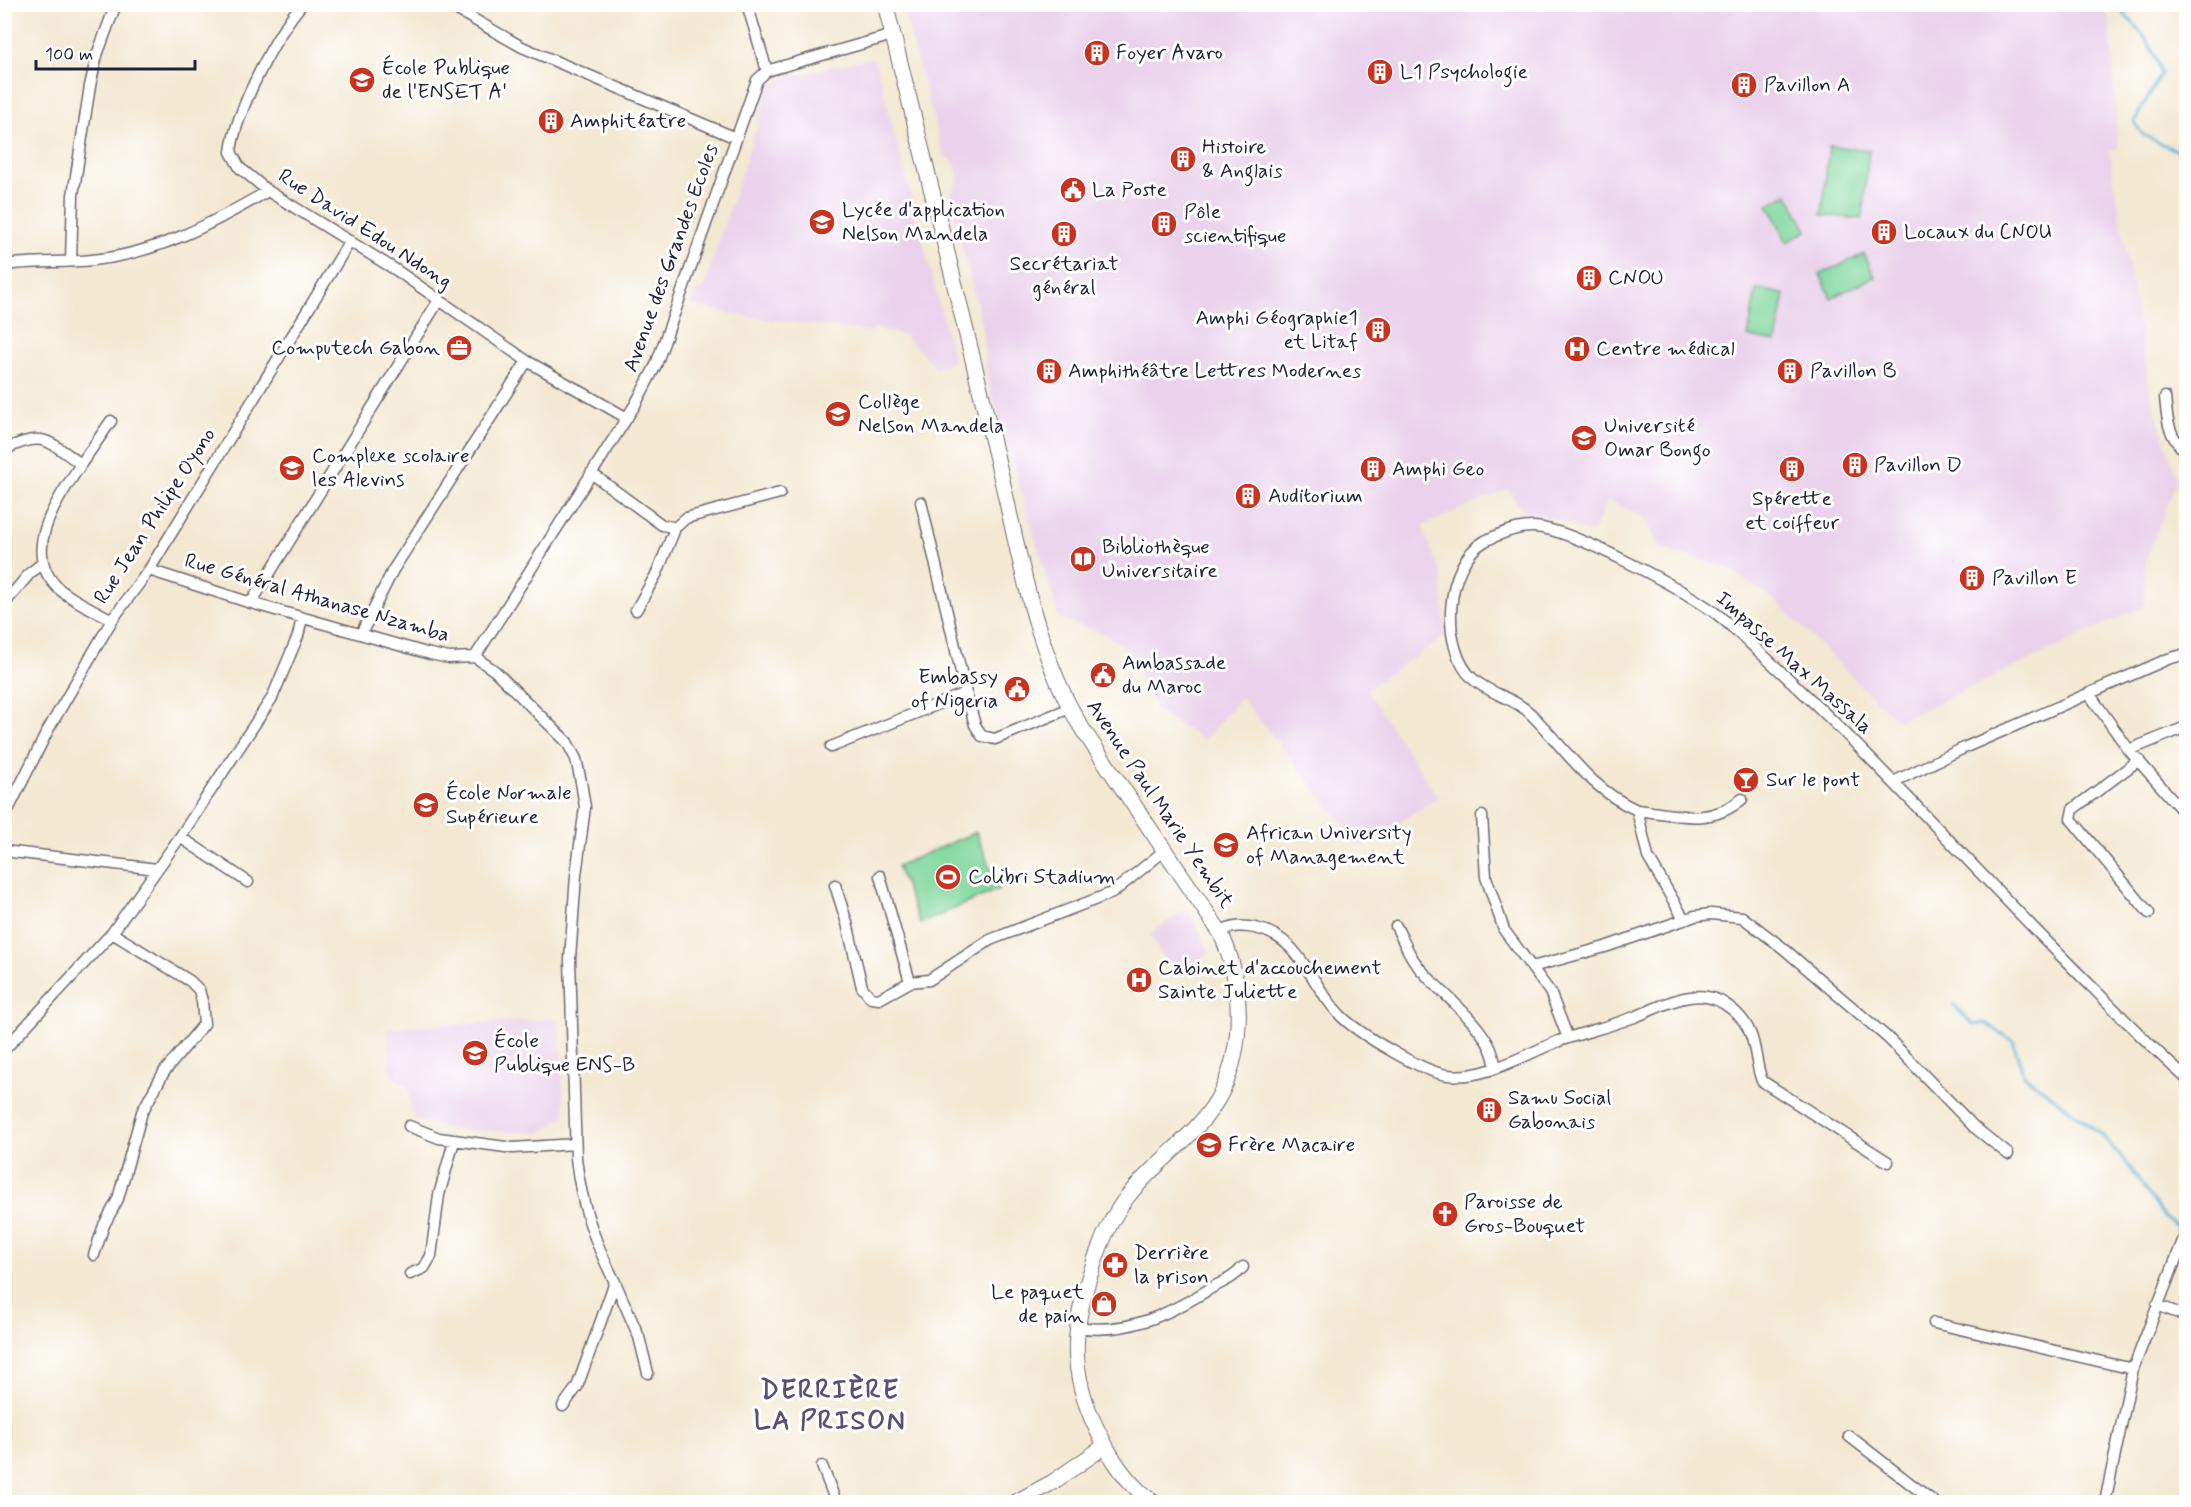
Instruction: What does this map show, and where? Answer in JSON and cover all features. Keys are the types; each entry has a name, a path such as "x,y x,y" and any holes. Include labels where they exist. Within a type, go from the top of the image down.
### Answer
{"main road":[{"name":"Avenue Paul Marie Yembit","path":"885,4 1031,598 1050,662 1070,708 1220,932 1235,970 1237,994 1235,1046 1227,1079 1206,1117 1149,1172 1120,1207 1094,1260 1083,1295 1077,1327 1077,1370 1090,1419 1105,1446 1136,1489 1153,1503"},
{"path":"1016,1503 1053,1482 1105,1446"}],"street":[{"path":"71,261 73,195 90,86 98,55 117,4"},
{"name":"Rue David Edou Ndong","path":"302,4 272,49 232,142 231,152 234,160 268,191 439,300 527,361 627,418"},
{"path":"447,4 522,47 736,138"},
{"path":"747,4 767,71 893,35"},
{"name":"Avenue des Grandes Ecoles","path":"475,657 627,418 656,365 752,92 758,80 767,71"},
{"path":"4,265 116,256 164,244 199,229 268,191"},
{"name":"Rue Jean Philipe Oyono","path":"4,818 48,730 112,620 149,570 350,242"},
{"path":"251,603 439,300"},
{"path":"361,634 393,570 527,361"},
{"path":"2165,397 2168,425 2174,439 2187,452"},
{"path":"111,421 48,515 42,543 44,563 56,586 112,620"},
{"path":"4,450 34,438 48,441 81,464"},
{"path":"591,473 662,525 674,528"},
{"path":"636,610 657,573 674,528 686,518 780,493"},
{"path":"921,502 966,693 975,725 982,736 995,739 1070,708"},
{"name":"Impasse Max Massala","path":"1742,800 1720,813 1702,818 1637,810 1615,799 1589,779 1527,710 1480,684 1467,672 1455,642 1452,592 1463,562 1481,543 1517,529 1543,528 1570,537 1668,584 1715,613 1800,688 2028,924 2187,1078"},
{"path":"4,604 30,573 44,563"},
{"name":"Rue Général Athanase Nzamba","path":"149,570 302,618 449,658 475,657"},
{"path":"4,1050 112,933 180,837 272,698 298,636 302,618"},
{"path":"1893,782 1966,747 2090,695 2168,659 2187,654"},
{"path":"475,657 495,671 567,742 576,759 585,807 570,959 576,1158 586,1216 599,1253 615,1282 639,1337 648,1373"},
{"path":"831,747 966,693"},
{"path":"2090,695 2129,750 2187,814"},
{"path":"2129,750 2187,727"},
{"path":"2139,760 2073,809 2071,819 2149,913"},
{"path":"1637,810 1648,857 1684,919"},
{"path":"1482,816 1483,861 1498,915 1512,942 1556,1002 1568,1038"},
{"path":"180,837 248,882"},
{"path":"4,851 157,869"},
{"path":"835,885 847,923 859,977 866,994 879,999 910,982 929,980 971,951 999,936 1112,893 1164,851"},
{"path":"880,876 910,982"},
{"path":"1532,967 1597,949 1684,919 1703,915 1735,915 1764,932 1889,1039 1974,1127 2008,1154"},
{"path":"1220,932 1234,926 1246,926 1265,930 1284,940 1302,959 1342,1018 1425,1068 1445,1075 1465,1076 1495,1067 1568,1038 1677,1001 1706,997 1719,1001 1732,1008 1751,1032 1757,1068 1762,1081 1888,1162"},
{"path":"1396,926 1407,951 1423,973 1486,1040 1495,1058 1495,1067"},
{"path":"94,1255 104,1225 118,1199 142,1112 164,1072 204,1024 205,1013 199,990 190,981 112,933"},
{"path":"408,1126 454,1141 513,1148 575,1144"},
{"path":"410,1274 424,1268 431,1256 439,1195 454,1141"},
{"path":"2105,1503 2133,1369 2187,1233"},
{"path":"1077,1327 1104,1330 1179,1309 1211,1288 1225,1283 1243,1268"},
{"path":"563,1406 577,1388 615,1282"},
{"path":"2157,1305 2187,1316"},
{"path":"1934,1323 2133,1369"},
{"path":"1849,1436 1934,1503"},
{"path":"822,1466 836,1503"}],"shaded area":[{"name":"Université Omar Bongo","path":"902,5 2095,5 2110,19 2118,148 2109,151 2151,396 2177,480 2145,562 2144,606 1899,721 1776,601 1726,567 1660,548 1643,516 1608,500 1592,534 1552,518 1522,511 1508,489 1422,526 1442,576 1445,637 1366,689 1438,797 1362,847 1241,697 1204,740 1156,711 1130,651 1105,634 1059,618 987,378 981,320 951,204 952,192 958,181 957,172 954,162 944,157"},
{"name":"Lycée d'application Nelson Mandela","path":"871,58 876,63 954,361 936,368 904,335 876,328 870,332 744,316 691,305 693,294 703,289 770,86 779,80 795,75"},
{"path":"1187,908 1211,953 1170,971 1150,934"},
{"name":"École Publique ENS-B","path":"559,1019 565,1116 540,1133 448,1129 414,1118 407,1085 392,1077 387,1028"}],"green space":[{"path":"1829,146 1869,150 1862,219 1822,215"},
{"path":"1788,194 1807,231 1787,242 1768,204"},
{"path":"1864,254 1875,277 1831,298 1820,274"},
{"path":"1756,289 1785,294 1776,342 1748,337"},
{"name":"Colibri Stadium","path":"976,832 999,889 920,924 897,866"}],"waterway":[{"path":"2112,4 2143,35 2158,63 2161,74 2134,122 2143,135 2186,155"},
{"path":"1954,1005 1973,1025 1985,1023 2013,1041 2024,1075 2102,1135 2131,1169 2164,1217 2180,1228"}],"place":[{"name":"Foyer Avaro","path":"1097,53"},
{"name":"L1 Psychologie","path":"1380,72"},
{"name":"École Publique de l'ENSET A'","path":"362,80"},
{"name":"Pavillon A","path":"1744,85"},
{"name":"Amphitéatre","path":"551,121"},
{"name":"Histoire & Anglais","path":"1183,159"},
{"name":"La Poste","path":"1073,190"},
{"name":"Lycée d'application Nelson Mandela","path":"822,222"},
{"name":"Pôle scientifique","path":"1164,224"},
{"name":"Locaux du CNOU","path":"1884,232"},
{"name":"Secrétariat général","path":"1064,234"},
{"name":"CNOU","path":"1589,278"},
{"name":"Amphi Géographie1 et Litaf","path":"1378,330"},
{"name":"Computech Gabon","path":"459,348"},
{"name":"Centre médical","path":"1577,349"},
{"name":"Amphithéâtre Lettres Modernes","path":"1049,371"},
{"name":"Pavillon B","path":"1790,371"},
{"name":"Collège Nelson Mandela","path":"838,414"},
{"name":"Université Omar Bongo","path":"1584,438"},
{"name":"Pavillon D","path":"1855,465"},
{"name":"Complexe scolaire les Alevins","path":"292,468"},
{"name":"Amphi Geo","path":"1373,469"},
{"name":"Spérette et coiffeur","path":"1792,469"},
{"name":"Auditorium","path":"1248,496"},
{"name":"Bibliothèque Universitaire","path":"1083,559"},
{"name":"Pavillon E","path":"1972,578"},
{"name":"Ambassade du Maroc","path":"1103,675"},
{"name":"Embassy of Nigeria","path":"1017,689"},
{"name":"Sur le pont","path":"1746,780"},
{"name":"École Normale Supérieure","path":"426,805"},
{"name":"African University of Management","path":"1226,845"},
{"name":"Colibri Stadium","path":"948,877"},
{"name":"Cabinet d'accouchement Sainte Juliette","path":"1139,980"},
{"name":"École Publique ENS-B","path":"475,1053"},
{"name":"Samu Social Gabonais","path":"1489,1110"},
{"name":"Frère Macaire","path":"1209,1145"},
{"name":"Paroisse de Gros-Bouquet","path":"1445,1214"},
{"name":"Derrière la prison","path":"1115,1265"},
{"name":"Le paquet de pain","path":"1104,1304"}],"district":[{"name":"DERRIÈRE LA PRISON","path":"830,1406"}]}
